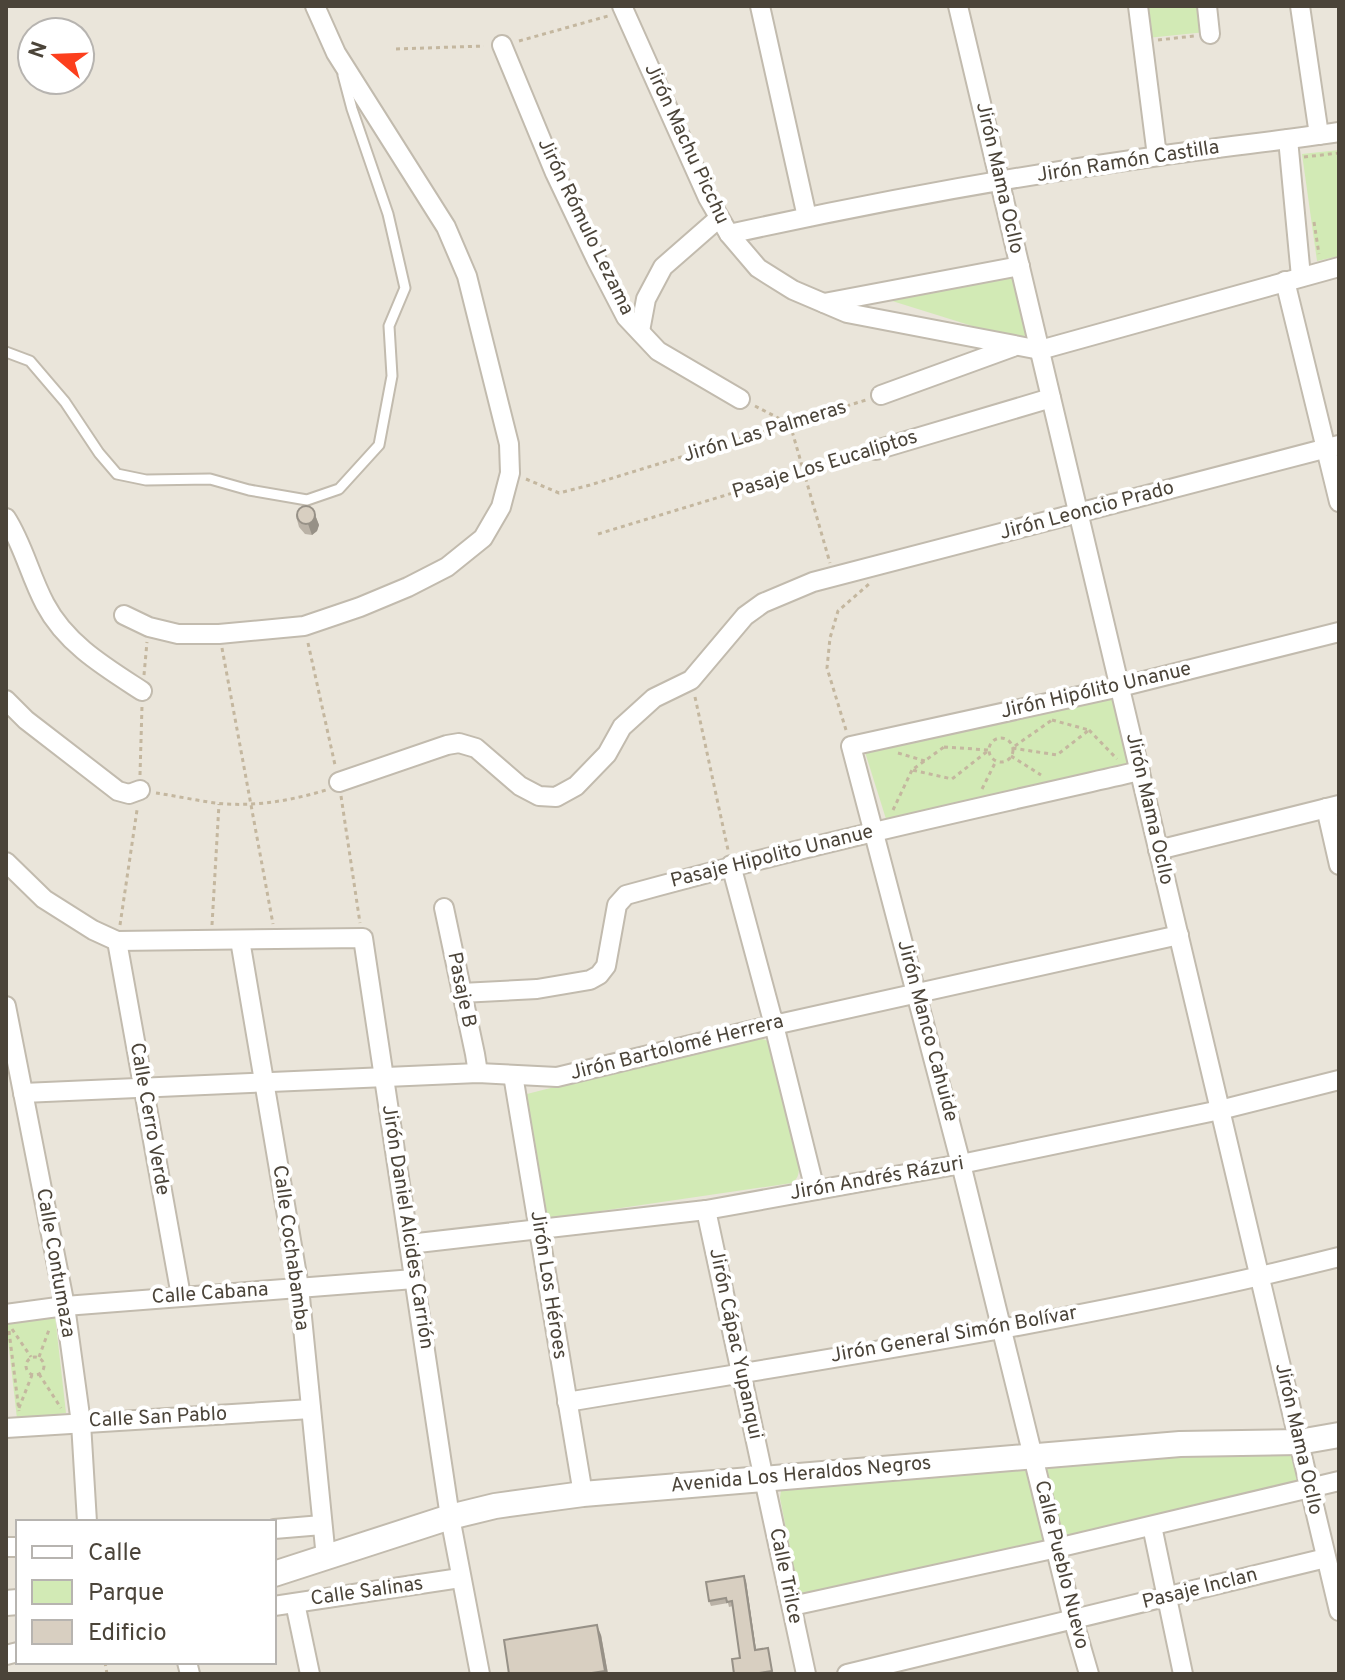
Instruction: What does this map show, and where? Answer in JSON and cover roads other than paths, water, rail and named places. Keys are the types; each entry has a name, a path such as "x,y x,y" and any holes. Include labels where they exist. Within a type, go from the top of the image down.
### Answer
{"street":[{"path":"124,615 149,627 178,634 219,634 304,626 360,607 447,567 483,538 501,507 510,473 509,444 467,276 446,227 336,53 315,6"},
{"name":"Jirón Machu Picchu","path":"622,6 708,198 729,234 758,268 793,290 847,313 1040,350"},
{"path":"760,6 807,217"},
{"name":"Jirón Mama Ocllo","path":"958,6 1339,1611"},
{"path":"1138,6 1157,156"},
{"path":"1207,6 1210,34"},
{"path":"1300,6 1319,135"},
{"name":"Jirón Rómulo Lezama","path":"502,45 555,173 626,317 658,351 740,399"},
{"name":"Jirón Ramón Castilla","path":"729,234 1000,182 1157,156 1339,132"},
{"path":"1288,139 1293,279 1332,446 1339,502"},
{"path":"640,331 646,299 663,267 719,218"},
{"path":"1040,350 1293,279 1334,261"},
{"path":"824,303 1020,266"},
{"path":"881,395 1017,345"},
{"name":"Pasaje Los Eucaliptos","path":"876,450 1051,398"},
{"name":"Jirón Leoncio Prado","path":"339,782 459,743 476,748 520,786 539,796 556,797 576,786 607,754 622,727 654,698 691,680 745,616 776,598 834,576 1332,446"},
{"path":"6,518 45,606 68,635 93,659 142,691"},
{"name":"Jirón Hipólito Unanue","path":"851,746 1120,687 1339,632"},
{"path":"6,700 26,720 118,791 129,794 140,790"},
{"name":"Jirón Manco Cahuide","path":"851,746 1034,1456"},
{"name":"Pasaje Hipolito Unanue","path":"461,993 537,989 590,980 599,975 606,966 617,905 626,895 731,865 1140,771"},
{"path":"1158,850 1332,807 1339,865"},
{"path":"6,862 44,899 93,930 117,941 240,940"},
{"path":"731,865 815,1190"},
{"name":"Pasaje B","path":"444,908 478,1073"},
{"name":"Jirón Bartolomé Herrera","path":"23,1093 478,1073 557,1077 1179,935"},
{"name":"Jirón Daniel Alcides Carrión","path":"240,940 363,938 450,1517 480,1674"},
{"name":"Calle Cochabamba","path":"240,940 299,1287 326,1558"},
{"name":"Calle Cerro Verde","path":"117,941 181,1296"},
{"name":"Calle Contumaza","path":"6,1006 65,1306 81,1423 87,1520"},
{"name":"Jirón Los Héroes","path":"513,1075 583,1494"},
{"name":"Jirón Andrés Rázuri","path":"409,1244 706,1210 961,1164 1220,1110 1339,1080"},
{"name":"Jirón Cápac Yupanqui","path":"706,1210 764,1478"},
{"name":"Jirón General Simón Bolívar","path":"567,1402 1002,1328 1260,1277 1339,1257"},
{"name":"Calle Cabana","path":"6,1314 181,1296 414,1279"},
{"name":"Calle San Pablo","path":"13,1422 81,1423 311,1409"},
{"name":"Avenida Los Heraldos Negros","path":"276,1573 450,1517 495,1506 583,1494 1180,1444 1299,1442 1339,1435"},
{"name":"Calle Pueblo Nuevo","path":"1034,1456 1089,1674"},
{"name":"Calle Trilce","path":"764,1478 806,1674"},
{"path":"792,1606 1057,1548 1339,1481"},
{"path":"276,1529 322,1525"},
{"path":"1152,1526 1183,1674"},
{"name":"Pasaje Inclan","path":"847,1674 1326,1558"},
{"name":"Calle Salinas","path":"276,1606 460,1578"},
{"path":"295,1603 310,1674"}],"lane":[{"path":"6,352 30,361 65,402 117,474 146,480 210,479 249,490 307,500 339,489 379,445 392,376 389,326 405,288 388,214 336,53"}]}
